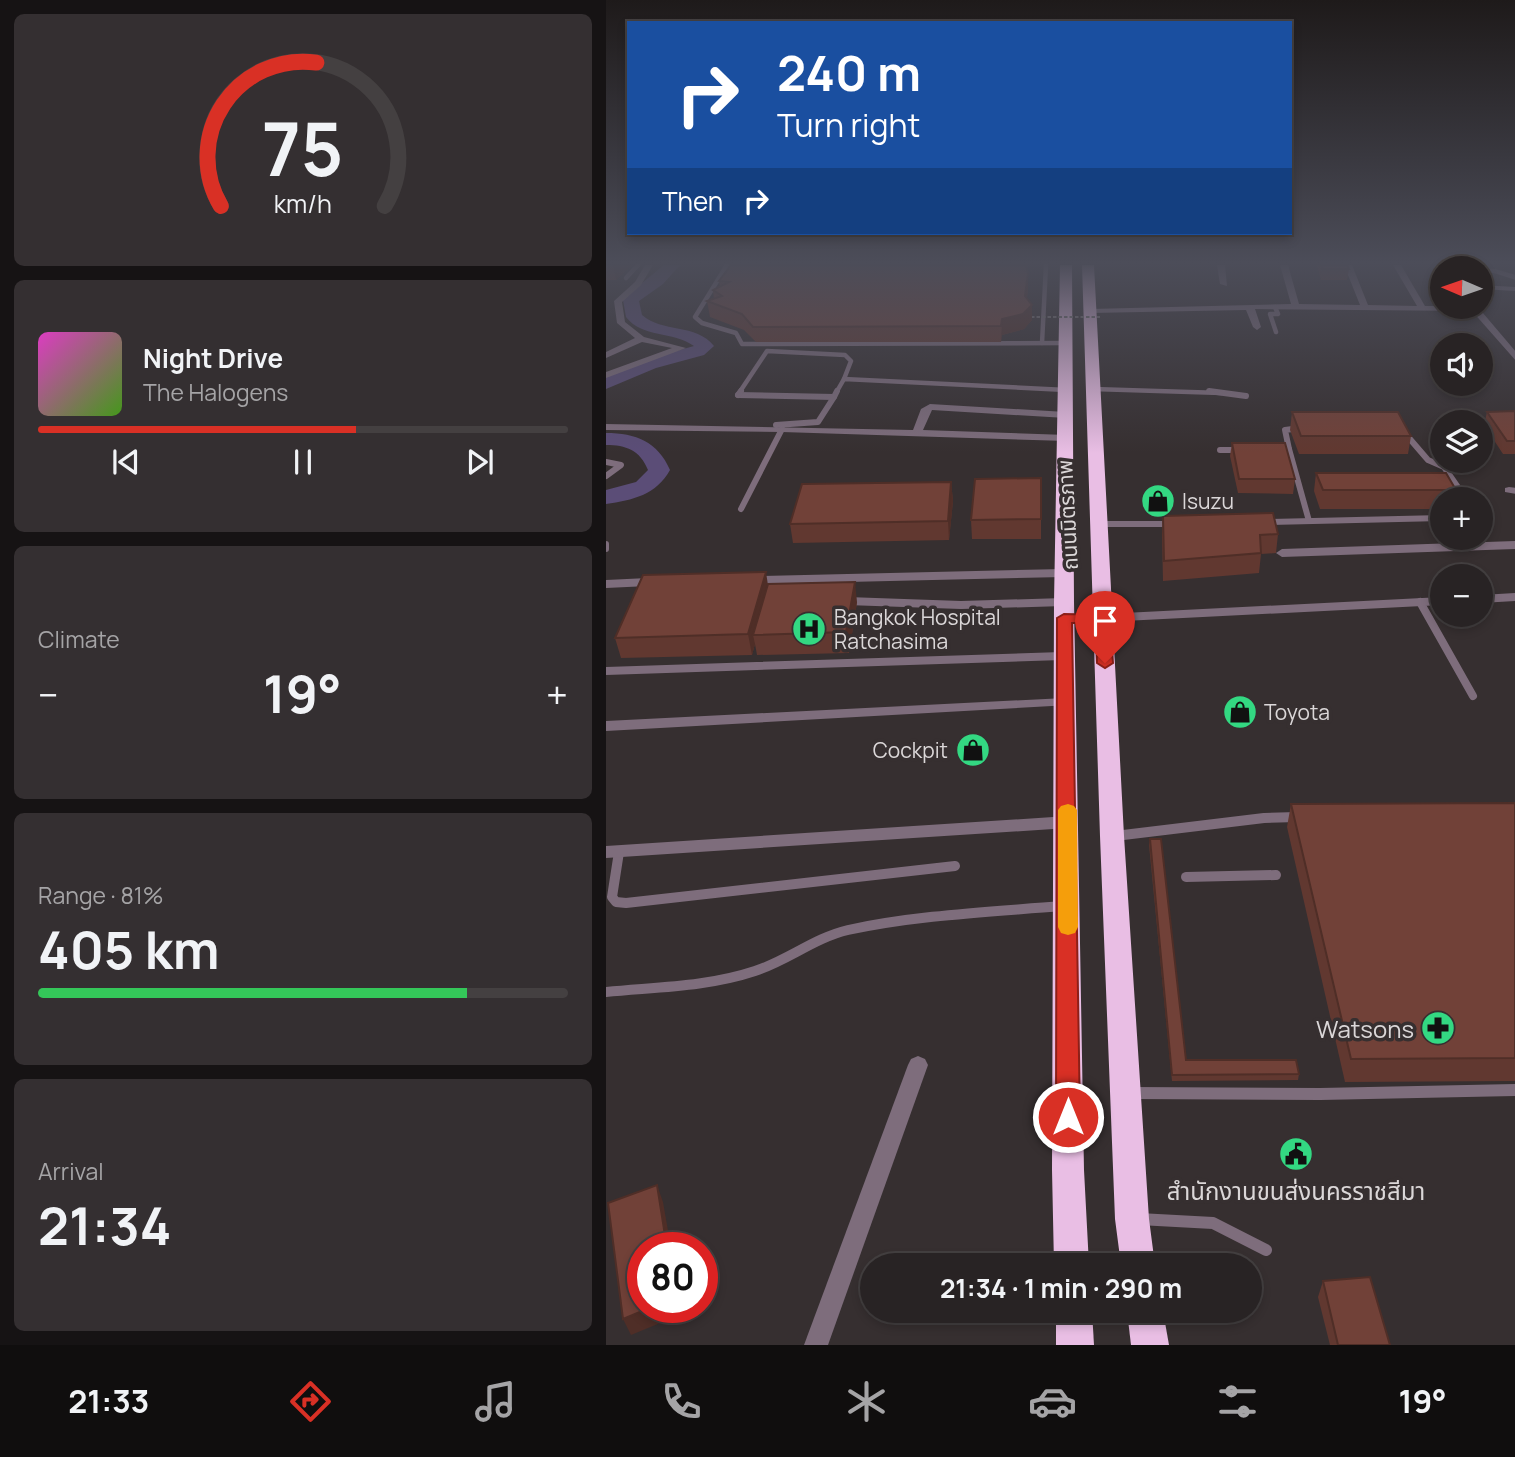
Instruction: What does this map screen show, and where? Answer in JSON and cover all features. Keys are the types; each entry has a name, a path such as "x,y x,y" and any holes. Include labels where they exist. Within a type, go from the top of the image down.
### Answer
{"highway":[{"name":"ถนนมิตรภาพ","path":"1065,328 1067,438 1064,610 1072,1253"},
{"name":"ถนนมิตรภาพ","path":"1095,328 1093,389 1112,836 1132,1219 1137,1253"},
{"path":"1064,610 1104,618"},
{"path":"1074,1323 1075,1345"},
{"path":"1147,1323 1150,1345"}],"street":[{"path":"606,375 682,348 641,339 627,328"},
{"path":"1490,328 1515,358"},
{"path":"606,355 641,339"},
{"path":"917,433 926,409 930,407 1066,415"},
{"path":"606,427 779,427 1067,438"},
{"path":"1282,553 1515,545"},
{"path":"1493,598 1515,597"},
{"path":"1104,618 1430,602"},
{"path":"606,726 1065,702"},
{"path":"613,852 1068,822"},
{"path":"816,1345 918,1065"}],"lane":[{"path":"718,328 736,333 742,344 1065,343"},
{"path":"1042,343 1043,328"},
{"path":"1275,328 1276,332"},
{"path":"741,509 779,427 818,422 834,397 844,379 851,362 845,355 768,351 738,395 834,397"},
{"path":"844,379 1066,390"},
{"path":"1093,389 1208,391 1246,396"},
{"path":"1305,428 1286,429 1309,521"},
{"path":"1392,428 1409,434 1428,460 1444,467 1458,487"},
{"path":"1275,450 1289,449"},
{"path":"1220,450 1247,450"},
{"path":"606,462 621,465 606,475"},
{"path":"1255,522 1430,518"},
{"path":"1098,524 1187,523"},
{"path":"744,580 1064,573"},
{"path":"606,584 661,582"},
{"path":"831,601 927,602 1064,610"},
{"path":"1420,602 1473,696"},
{"path":"606,671 1065,656"},
{"path":"1112,836 1191,829 1264,818 1306,817"},
{"path":"613,852 612,897 616,902 626,903 955,866"},
{"path":"1186,877 1276,875"},
{"path":"606,992 728,978 760,970 803,947 840,932 894,921 1068,906"},
{"path":"1126,1093 1320,1094 1515,1090"},
{"path":"1132,1219 1213,1223 1266,1250"}],"building":[{"path":"1515,411 1515,441 1507,441 1493,421 1493,412"},
{"path":"1292,412 1398,412 1411,436 1301,436"},
{"path":"1232,443 1285,443 1295,479 1239,479"},
{"path":"1316,473 1446,473 1454,487 1430,487 1430,490 1323,490"},
{"path":"1041,478 1041,519 971,520 975,479"},
{"path":"951,482 948,521 790,524 802,484"},
{"path":"1273,513 1278,534 1260,535 1261,553 1164,561 1163,516"},
{"path":"766,572 748,634 615,638 643,575"},
{"path":"855,582 846,632 753,635 768,584"},
{"path":"1515,803 1515,1058 1351,1059 1291,804"},
{"path":"1150,839 1161,839 1186,1060 1296,1060 1299,1074 1172,1075"},
{"path":"657,1185 664,1232 627,1232 627,1317 623,1319 608,1203"},
{"path":"1370,1277 1390,1345 1338,1345 1323,1281"}],"waterway":[{"path":"606,383 650,364 698,351 705,346 688,335 659,328"},
{"path":"606,439 631,442 645,449 651,454 659,470 644,487 630,493 606,497"}],"slow traffic":[{"path":"1068,810 1068,927"}],"place":[{"name":"Isuzu","path":"1158,501"},
{"name":"Bangkok Hospital Ratchasima","path":"809,629"},
{"name":"Toyota","path":"1240,712"},
{"name":"Cockpit","path":"973,750"},
{"name":"Watsons","path":"1438,1028"},
{"name":"สำนักงานขนส่งนครราชสีมา","path":"1296,1154"}],"route":[{"path":"1068,1117 1068,822 1064,618 1104,618 1105,663"}]}
